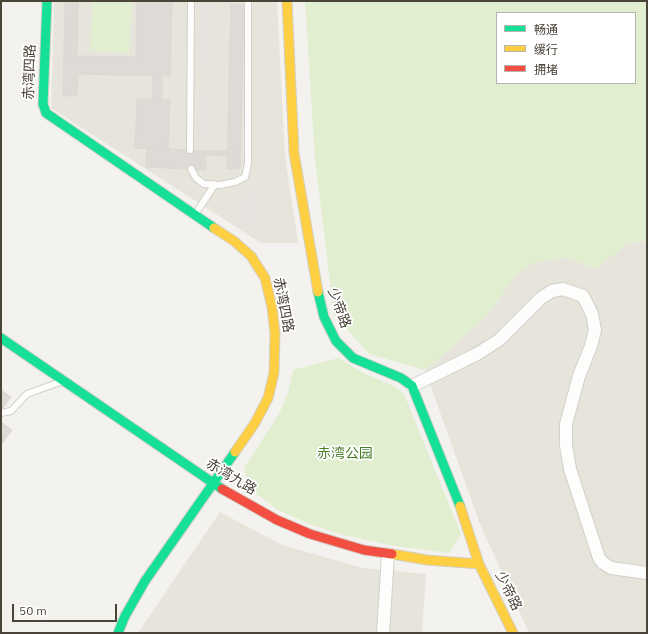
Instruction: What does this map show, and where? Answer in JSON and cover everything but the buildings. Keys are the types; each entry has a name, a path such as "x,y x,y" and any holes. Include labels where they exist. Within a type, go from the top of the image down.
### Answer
{"street":[{"name":"赤湾四路","path":"46,1 43,104 46,113 196,214 243,248 259,267 268,291 275,333 274,373 268,398 255,423 214,485 135,598 118,633"},
{"name":"少帝路","path":"287,1 294,153 314,275 324,317 336,341 353,358 369,366 401,378 412,386 464,517 479,564 513,633"},
{"path":"412,386 477,354 499,340 541,298 552,291 563,289 583,296 588,302 596,330 579,376 566,424 566,445 570,469 599,558 603,563 611,568 647,573"},
{"name":"赤湾九路","path":"1,338 64,380 214,485 277,520 338,544 388,555 479,564"},
{"path":"383,633 388,555"}],"lane":[{"path":"190,150 191,1"},
{"path":"192,169 196,178 204,184 235,182 245,177 248,164 248,1"},
{"path":"196,214 215,184"},
{"path":"1,413 11,411 27,394 64,380"}],"shaded area":[{"path":"54,1 277,1 285,155 298,243 261,243 51,108"},
{"path":"199,1 215,1 214,67 199,67"},
{"path":"198,91 214,91 213,142 197,142"},
{"path":"242,188 261,190 258,227 238,225"},
{"path":"647,241 647,633 529,633 480,524 425,370 487,316 515,275 534,263 565,257 596,269 628,243"},
{"path":"220,512 282,545 363,568 426,574 422,633 138,633"}],"green space":[{"path":"93,1 132,1 129,53 90,51"},
{"path":"305,1 647,1 647,241 628,243 596,269 565,257 534,263 515,275 487,316 425,370 369,354 334,315 315,159"},
{"name":"赤湾公园","path":"338,358 365,374 394,386 404,394 461,534 449,553 390,545 340,534 312,525 278,510 250,489 244,468 280,412 288,393 293,370"}],"traffic: fast":[{"path":"47,1 43,104 46,113 214,228"},
{"path":"318,292 324,317 336,341 353,358 401,378 412,386 460,506"},
{"path":"1,338 222,489"},
{"path":"118,633 125,616 145,581 235,452"}],"traffic: slow":[{"path":"287,1 294,153 318,292"},
{"path":"214,228 234,241 251,256 265,278 272,307 275,333 274,373 268,398 255,423 235,452"},
{"path":"460,506 479,564 513,633"},
{"path":"392,554 427,560 479,564"}],"traffic: jam":[{"path":"222,489 277,520 310,534 364,550 392,554"}]}
